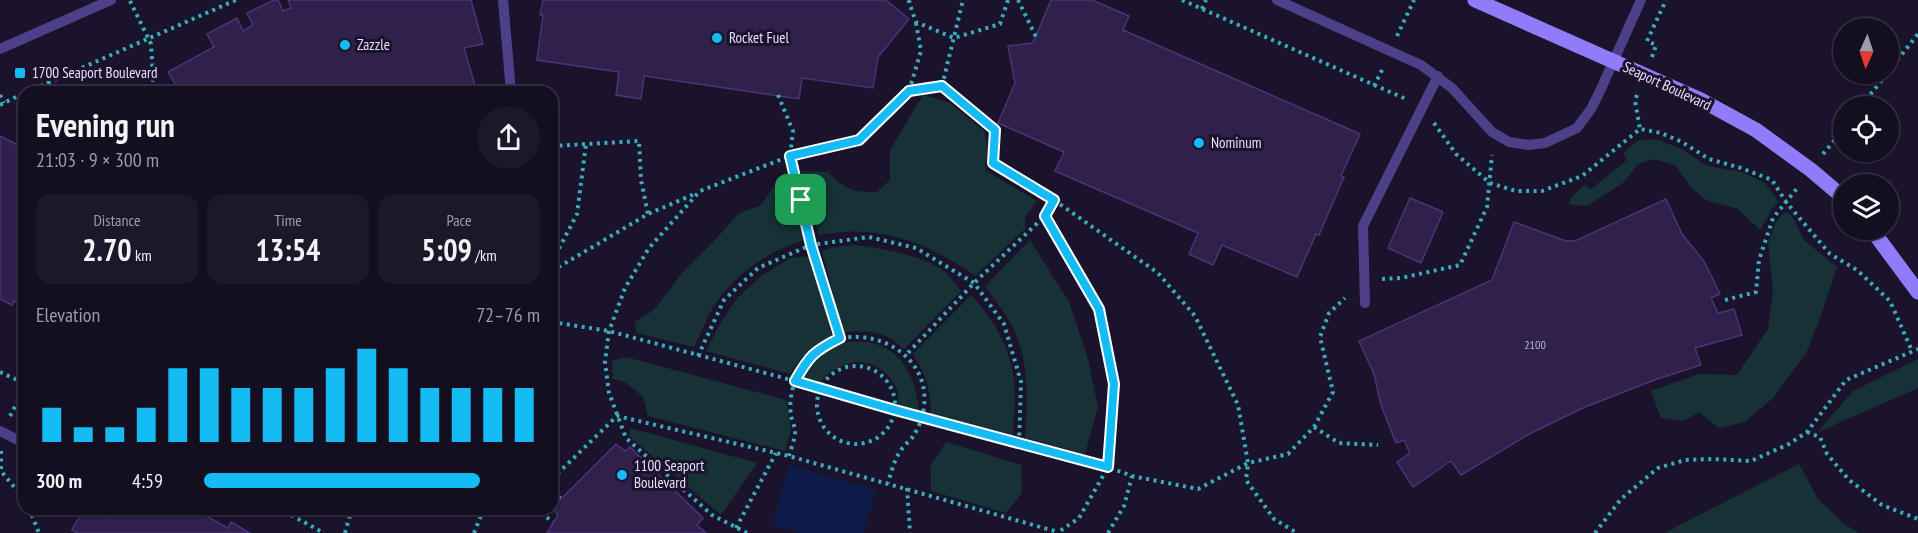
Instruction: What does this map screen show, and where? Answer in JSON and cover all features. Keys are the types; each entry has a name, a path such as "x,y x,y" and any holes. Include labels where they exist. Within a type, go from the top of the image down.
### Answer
{"main road":[{"name":"Seaport Boulevard","path":"1475,0 1701,100 1756,130 1833,189"},
{"path":"1879,240 1918,292"}],"lane":[{"path":"503,0 510,86"},
{"path":"1277,0 1421,64 1452,88 1492,132 1509,142 1528,145 1545,143 1577,128 1591,109 1641,0"},
{"path":"0,49 106,1"},
{"path":"1365,303 1363,226 1438,76"},
{"path":"0,430 18,440"}],"path":[{"path":"130,0 151,44 154,86"},
{"path":"38,86 236,0"},
{"path":"558,267 648,214 700,191 790,156 859,140 909,91 921,51 910,0"},
{"path":"942,86 963,0"},
{"path":"916,22 954,38 1000,24 1008,0"},
{"path":"1018,0 1035,37"},
{"path":"1182,0 1374,86 1404,97 1433,122 1456,154 1490,183 1516,191 1542,191 1582,176 1640,129 1661,133 1682,142 1709,159 1772,180 1786,202 1830,254 1857,270 1890,301 1912,351"},
{"path":"1202,9 1206,0"},
{"path":"1899,59 1918,34"},
{"path":"48,81 50,86"},
{"path":"1869,96 1879,84"},
{"path":"909,91 942,86 995,130 993,163 1054,200 1158,273 1195,316 1238,405 1248,463 1246,480 1274,519 1297,533"},
{"path":"778,94 793,131 790,156 811,245 840,338"},
{"path":"0,95 2,104 18,96"},
{"path":"558,146 639,141 641,180 648,214"},
{"path":"558,250 577,214 586,144"},
{"path":"700,191 649,248 625,288 609,331 605,362 609,393 626,438 712,516 747,533"},
{"path":"906,355 974,283 1045,216 1054,200"},
{"path":"1725,300 1755,292 1759,260 1773,218 1786,202"},
{"path":"618,416 789,456 1058,533 1079,518 1108,467 1114,384 1099,309 1045,216"},
{"path":"698,356 724,300 758,268 811,245 869,237 916,248 974,283 1004,324 1021,382 1018,444"},
{"path":"558,323 609,331 1108,467 1132,476 1198,489 1248,463"},
{"path":"789,456 795,431 790,398 795,381 806,360 820,348 840,338 861,336 883,341 906,355 918,370 924,392 922,418 914,436 899,453 888,483"},
{"path":"1595,533 1621,499 1658,468 1685,460 1751,461 1789,444 1807,432 1845,380 1918,349"},
{"path":"849,366 873,369 891,386 895,398 895,410 891,423 883,434 871,442 858,445 844,443 832,437 823,427 817,414 816,401 820,388 837,370 849,366"},
{"path":"0,372 18,380"},
{"path":"558,473 618,416"},
{"path":"1314,427 1339,443 1378,445"},
{"path":"1807,432 1820,437 1827,454 1849,480 1882,506 1918,519"},
{"path":"736,528 776,453"},
{"path":"1108,533 1124,506 1132,476"},
{"path":"907,488 910,533"},
{"path":"32,515 39,533"},
{"path":"291,515 324,533"},
{"path":"345,533 350,515"},
{"path":"474,533 481,515"},
{"path":"544,515 553,522"}],"green space":[{"path":"923,95 950,103 984,131 988,149 985,170 1037,201 1025,217 1025,229 975,276 939,254 902,238 862,232 819,235 802,171 828,172 850,189 877,192 890,180 890,150"},
{"path":"1655,139 1682,149 1707,166 1742,172 1765,183 1779,202 1772,209 1760,230 1738,209 1706,200 1690,186 1676,166 1655,159 1638,164 1624,182 1587,206 1569,204 1571,198 1584,185 1591,189 1627,160 1623,153 1637,141"},
{"path":"785,171 805,240 779,250 743,273 715,304 694,347 636,333 635,322 654,310 681,274 739,213 760,206"},
{"path":"1784,212 1791,215 1805,241 1837,267 1807,351 1774,397 1745,422 1719,428 1699,412 1684,421 1661,418 1651,391 1699,374 1737,375 1768,329 1773,290 1768,243 1776,222"},
{"path":"1030,240 1069,302 1087,355 1098,407 1085,454 1025,438 1026,385 1020,346 1010,321 985,286"},
{"path":"856,245 903,254 927,262 946,273 961,291 904,349 890,338 876,333 843,332 822,251 834,247"},
{"path":"810,256 832,335 808,351 790,374 706,351 737,298 761,276 790,258"},
{"path":"971,295 996,327 1011,364 1015,392 1013,435 931,414 927,383 913,354"},
{"path":"848,342 879,345 898,358 911,376 919,411 898,405 897,389 889,376 880,368 869,364 859,362 837,368 819,384 800,378 820,355"},
{"path":"626,357 786,400 791,430 785,451 648,416 643,397 625,382 613,379 612,361"},
{"path":"1918,359 1918,388 1818,432 1853,391"},
{"path":"630,428 757,463 721,515 629,436"},
{"path":"946,442 1021,465 1022,493 1006,513 931,491 931,465"},
{"path":"1799,464 1818,499 1843,523 1859,533 1664,533"}],"water":[{"path":"789,465 876,490 863,533 801,533 772,524"}],"building":[{"name":"Zazzle","path":"274,0 278,0 283,11 291,8 288,0 471,0 483,44 464,48 475,86 176,86 168,72 214,47 207,34 237,18 243,31 253,25 247,13"},
{"name":"Rocket Fuel","path":"543,0 886,0 909,19 878,57 873,88 802,78 799,99 644,76 641,99 616,95 619,72 537,60"},
{"name":"Nominum","path":"1051,0 1092,0 1129,16 1123,30 1360,134 1341,176 1344,177 1319,235 1316,234 1297,277 1222,245 1213,265 1189,254 1198,233 1055,171 1064,152 998,123 1015,83 1008,46 1033,43"},
{"path":"0,136 18,145 18,303 14,301 12,305 0,299"},
{"path":"1410,198 1443,212 1421,263 1388,248"},
{"path":"1666,199 1682,234 1703,260 1720,294 1711,298 1718,313 1734,309 1742,335 1695,348 1701,365 1657,379 1585,407 1529,434 1461,475 1451,461 1413,487 1397,462 1410,453 1404,440 1396,443 1381,405 1374,374 1359,341 1492,280 1514,222 1566,241 1575,241"},
{"name":"1100 Seaport Boulevard","path":"616,444 625,451 630,447 703,518 697,525 706,533 547,533 558,515 558,502"},
{"path":"80,515 105,517 106,515 204,515 228,528 231,522 250,533 77,533 72,530"}],"place":[{"name":"Rocket Fuel","path":"717,38"},
{"name":"Zazzle","path":"345,45"},
{"name":"1700 Seaport Boulevard","path":"20,73"},
{"name":"Nominum","path":"1199,143"},
{"name":"1100 Seaport Boulevard","path":"622,475"}],"route":[{"path":"942,86 995,130 993,163 1054,200 1045,216 1099,309 1114,384 1108,467 795,381 806,360 820,348 840,338 811,245 801,200 790,156 859,140 909,91 942,86"}]}
